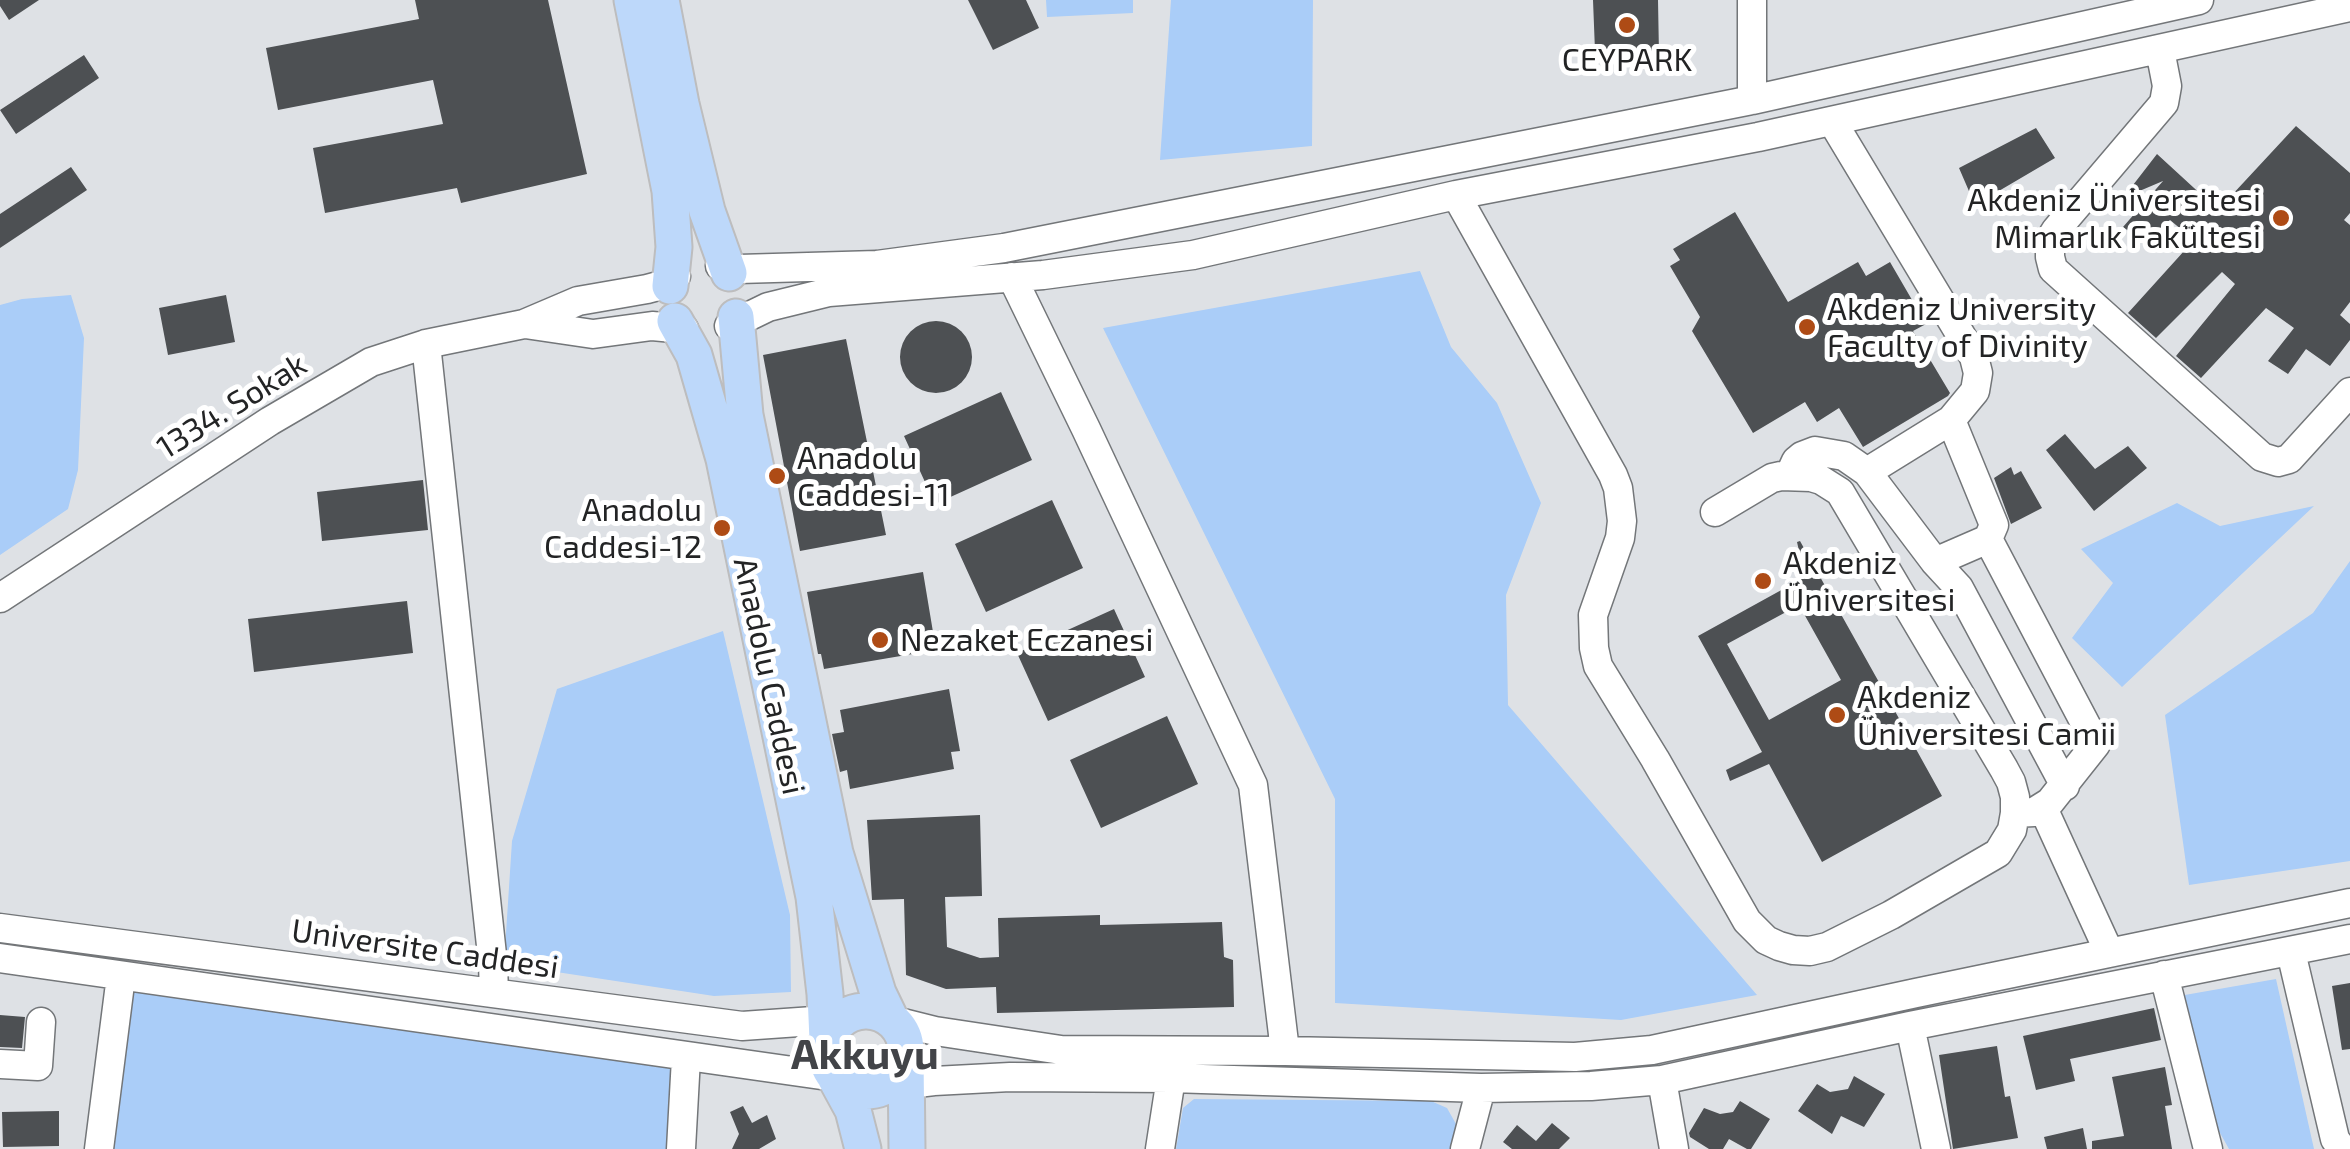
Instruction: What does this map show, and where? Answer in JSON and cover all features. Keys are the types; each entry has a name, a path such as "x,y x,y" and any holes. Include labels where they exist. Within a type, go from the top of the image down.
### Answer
{"main road":[{"name":"Anadolu Caddesi","path":"632,0 670,191 676,303 724,459 814,897 832,1027"},
{"path":"662,0 680,104 707,211 725,269 737,282 740,294 734,322 719,332 695,334 676,303 685,268 708,263 725,269"},
{"name":"Anadolu Caddesi","path":"734,322 745,415 835,853 878,992 891,1020"},
{"path":"863,1149 853,1110 828,1066 826,1053 832,1027 854,1013 866,1011 891,1020 905,1042 898,1076 908,1149"},
{"path":"835,1077 857,1090 870,1090 898,1076"}],"street":[{"path":"1752,0 1752,100"},
{"path":"725,269 877,265 1004,248 1752,100 2199,0"},
{"path":"734,322 768,307 830,292 1043,275 1192,255 1456,195 1832,120 2350,8"},
{"path":"2160,50 2167,86 2164,104 2056,230 2050,248 2054,268 2262,457 2278,462 2289,459 2350,392"},
{"path":"1832,120 1974,357 1978,373 1975,391 1951,420 1868,472"},
{"path":"1456,195 1618,488 1620,538 1593,615 1598,666 1746,921 1766,940 1793,950 1810,951 1840,942 1998,853 2029,810 2050,802 2096,744 1988,539"},
{"path":"1012,277 1252,786 1286,1051"},
{"name":"1334. Sokak","path":"0,598 287,411 371,362 426,344 524,324 578,302 647,289 676,303 652,326 593,334 524,324"},
{"path":"426,344 494,993"},
{"path":"1935,562 1988,539 1994,525 1951,420"},
{"path":"1790,474 1802,456 1815,451 1844,456 1868,472 1935,562 1960,588 2065,786"},
{"path":"1715,512 1772,478 1790,474 1811,476 1840,492 2110,952"},
{"path":"891,1020 936,1031 1061,1050 1575,1058 1652,1050 2350,902"},
{"name":"Universite Caddesi","path":"0,928 742,1026 832,1027"},
{"path":"898,1076 1171,1078 1481,1088 1662,1080 1910,1026 2350,939"},
{"path":"2290,952 2335,1140 2342,1149"},
{"path":"0,958 835,1077"},
{"path":"2164,974 2208,1149"},
{"path":"99,1149 121,976"},
{"path":"0,1064 38,1066 41,1022"},
{"path":"1910,1026 1936,1149"},
{"path":"681,1149 686,1058"},
{"path":"1160,1149 1171,1078"},
{"path":"1662,1080 1674,1149"},
{"path":"1466,1149 1481,1088"}],"shaded area":[{"path":"1046,0 1133,0 1133,13 1047,17"},
{"path":"1171,0 1313,0 1312,146 1160,160"},
{"path":"1420,271 1451,347 1497,403 1541,503 1506,595 1508,705 1757,995 1621,1020 1335,1003 1335,799 1103,328"},
{"path":"71,295 84,338 78,470 68,509 0,555 0,305"},
{"path":"2177,503 2220,526 2314,506 2122,687 2072,638 2113,583 2081,549"},
{"path":"2350,561 2350,861 2189,885 2165,715 2313,613"},
{"path":"723,631 790,915 791,992 714,996 504,964 512,841 557,689"},
{"path":"121,976 686,1058 682,1149 99,1149"},
{"path":"2276,979 2314,1149 2229,1149 2206,1108 2179,996"},
{"path":"1194,1099 1431,1101 1447,1108 1456,1124 1451,1149 1176,1149 1183,1108"}],"building":[{"path":"0,0 39,0 9,20"},
{"path":"415,0 548,0 587,174 461,203 457,188 325,213 313,148 443,124 433,80 278,110 266,48 419,19"},
{"path":"968,0 1026,0 1039,28 993,50"},
{"name":"CEYPARK","path":"1593,0 1658,0 1659,55 1595,51"},
{"path":"84,55 99,78 16,134 0,110"},
{"path":"2296,126 2350,173 2350,213 2344,220 2350,225 2350,302 2340,315 2350,324 2350,340 2330,366 2306,349 2288,374 2268,361 2294,328 2266,308 2201,378 2176,356 2235,284 2222,272 2156,338 2128,313 2194,240 2170,220 2144,242 2123,227 2163,181 2123,198 2157,154 2218,210"},
{"path":"2036,128 2055,158 1975,205 1959,168"},
{"path":"71,167 87,190 0,248 0,214"},
{"name":"Akdeniz University Faculty of Divinity","path":"1735,212 1788,302 1858,262 1866,276 1890,262 1926,324 1913,331 1950,393 1948,396 1863,447 1839,408 1817,422 1805,402 1753,433 1692,331 1700,317 1670,266 1680,260 1673,249"},
{"path":"226,295 235,342 168,355 159,308"},
{"path":"936,321 962,331 972,357 962,383 936,393 910,383 900,357 910,331"},
{"path":"846,339 886,535 800,551 763,355"},
{"path":"1001,392 1032,460 935,504 904,436"},
{"path":"2065,434 2095,469 2128,446 2147,468 2094,511 2046,450"},
{"path":"2011,467 2014,475 2021,471 2042,508 2011,524 1994,478"},
{"path":"423,480 428,530 322,541 317,492"},
{"path":"1052,500 1083,568 986,612 955,544"},
{"name":"Akdeniz Üniversitesi Camii","path":"1800,541 1886,689 1942,796 1822,862 1769,764 1730,781 1726,770 1762,752 1698,636 1805,577 1797,542","holes":["1799,605 1841,680 1769,720 1727,644"]},
{"path":"923,572 936,650 824,669 807,592"},
{"path":"407,601 413,653 254,672 248,619"},
{"path":"1114,609 1145,677 1048,721 1017,653"},
{"path":"949,689 960,751 951,752 954,769 850,789 847,770 840,772 832,734 844,732 840,710"},
{"path":"1167,716 1198,784 1101,828 1070,760"},
{"path":"980,815 982,896 945,897 947,947 980,958 999,957 998,918 1100,915 1100,925 1222,922 1224,957 1233,960 1234,1007 997,1013 996,987 946,989 906,975 904,899 872,900 867,820"},
{"path":"2350,983 2350,1049 2342,1050 2332,986"},
{"path":"2154,1008 2161,1040 2070,1059 2075,1081 2036,1090 2023,1036"},
{"path":"0,1015 25,1017 22,1048 0,1047"},
{"path":"1997,1046 2005,1097 2010,1096 2018,1138 1953,1149 1939,1055"},
{"path":"2165,1067 2172,1105 2165,1106 2172,1149 2092,1149 2092,1141 2124,1136 2112,1077"},
{"path":"1854,1076 1885,1094 1864,1127 1841,1116 1832,1134 1798,1111 1817,1084 1830,1092 1848,1089"},
{"path":"1740,1101 1770,1119 1751,1149 1729,1139 1723,1149 1709,1149 1690,1137 1704,1108 1720,1114 1733,1112"},
{"path":"743,1106 752,1123 767,1115 776,1139 759,1149 732,1149 739,1134 730,1112"},
{"path":"59,1111 59,1146 3,1147 2,1112"},
{"path":"1552,1123 1570,1138 1559,1149 1512,1149 1503,1142 1517,1125 1536,1141"},
{"path":"2083,1128 2087,1149 2047,1149 2044,1137"}],"place":[{"name":"CEYPARK","path":"1627,25"},
{"name":"Akdeniz Üniversitesi Mimarlık Fakültesi","path":"2281,218"},
{"name":"Akdeniz University Faculty of Divinity","path":"1807,327"},
{"name":"Anadolu Caddesi-11","path":"777,476"},
{"name":"Anadolu Caddesi-12","path":"722,528"},
{"name":"Akdeniz Üniversitesi","path":"1763,581"},
{"name":"Nezaket Eczanesi","path":"880,640"},
{"name":"Akdeniz Üniversitesi Camii","path":"1837,715"}],"district":[{"name":"Akkuyu","path":"865,1055"}]}
